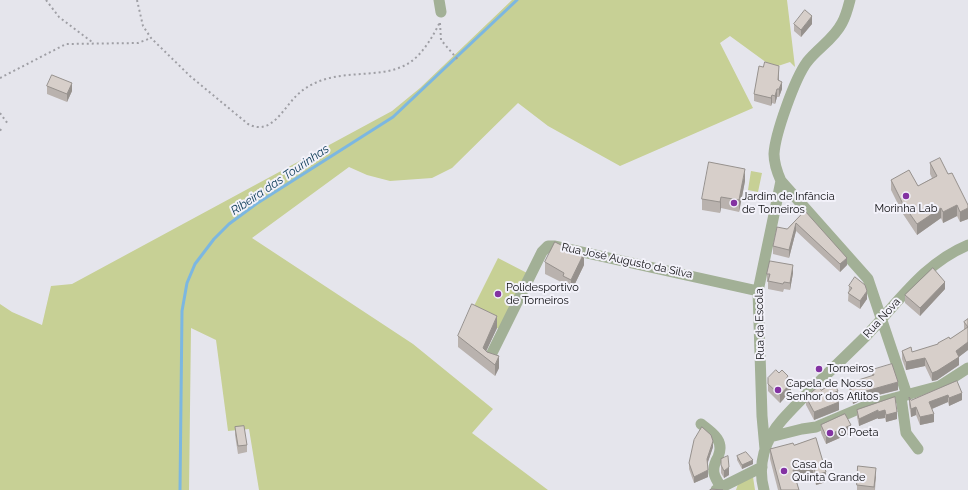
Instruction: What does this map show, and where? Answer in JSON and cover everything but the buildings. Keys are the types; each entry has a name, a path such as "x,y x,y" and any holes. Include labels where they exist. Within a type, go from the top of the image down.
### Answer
{"street":[{"path":"439,0 440,16"},
{"path":"850,0 838,30 808,60 803,69 777,135 774,155 775,164 781,181 865,276 871,286 882,318 904,396 906,433 918,448"},
{"name":"Rua da Escola","path":"765,449 762,416 758,290 781,181"},
{"name":"Rua Nova","path":"765,449 770,436 782,420 868,334 929,269 948,254 968,245"},
{"name":"Rua José Augusto da Silva","path":"490,357 543,250 548,246 558,246 758,290"},
{"path":"770,436 802,428 816,427 861,408 940,386 968,368"},
{"path":"701,424 717,436 720,442 720,450 714,468 715,476 720,489 762,467"},
{"path":"764,490 762,467 765,449"},
{"path":"732,490 740,478"}],"path":[{"path":"46,0 58,17 93,43"},
{"path":"137,0 143,26 151,38 190,76 238,116 256,128 263,128 270,124 300,93 321,81 346,75 387,70 409,63 429,41 440,16"},
{"path":"440,16 441,40 452,55 459,61"},
{"path":"0,78 60,46 75,42 138,43 151,38"},
{"path":"0,113 8,124"},
{"path":"0,129 3,133"}],"green space":[{"path":"512,0 787,0 795,67 790,62 778,66 767,63 730,36 720,43 753,108 620,166 548,126 518,103 452,168 432,178 390,181 367,175 349,167 252,238 413,344 493,409 472,433 548,490 259,490 249,429 228,431 216,340 191,328 189,490 0,490 0,304 12,312 42,325 51,286 72,284 392,111 420,88"},
{"path":"751,171 762,173 758,192 748,190"},
{"name":"Polidesportivo de Torneiros","path":"498,258 527,273 499,329 470,314"},
{"path":"753,477 755,490 736,490 738,484"}],"waterway":[{"name":"Ribeira das Tourinhas","path":"180,490 182,311 187,283 195,264 214,239 229,224 256,204 393,117 517,0"}],"place":[{"name":"Morinha Lab","path":"906,196"},
{"name":"Jardim de Infância de Torneiros","path":"734,203"},
{"name":"Polidesportivo de Torneiros","path":"498,294"},
{"name":"Torneiros","path":"819,369"},
{"name":"Capela de Nosso Senhor dos Aflitos","path":"778,390"},
{"name":"O Poeta","path":"830,433"},
{"name":"Casa da Quinta Grande","path":"784,471"}]}
